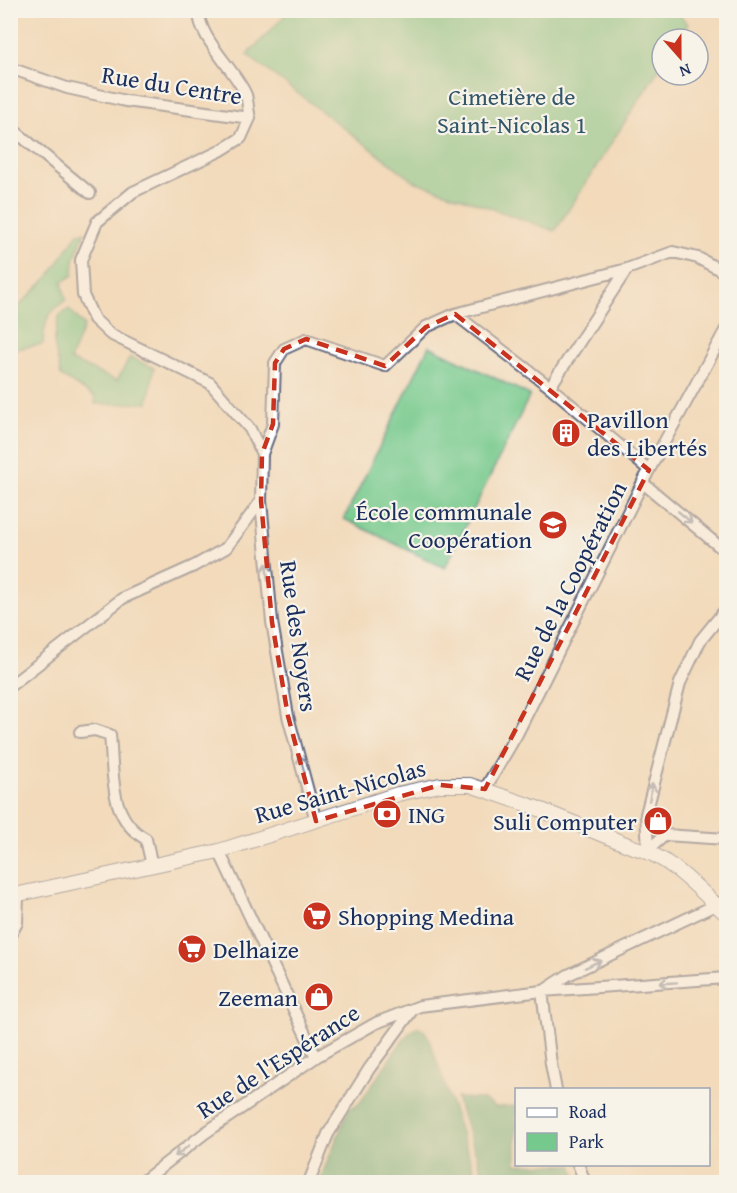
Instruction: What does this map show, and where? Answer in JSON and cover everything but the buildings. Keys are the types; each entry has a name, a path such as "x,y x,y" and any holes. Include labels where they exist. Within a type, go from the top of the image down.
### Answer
{"street":[{"path":"199,10 201,26 233,72 246,96 250,118"},
{"name":"Rue du Centre","path":"10,68 67,88 126,101 250,118 241,138 220,151 133,192 97,222 81,260 83,296 94,320 110,334 210,383 250,429 262,454"},
{"path":"10,127 90,193"},
{"path":"262,454 273,424 275,363 284,349 306,339 386,366 426,327 455,314 627,269 673,252 698,258 726,273"},
{"path":"549,387 627,269"},
{"path":"455,314 549,387 649,470"},
{"name":"Rue de la Coopération","path":"485,789 517,734 649,470 726,329"},
{"name":"Rue des Noyers","path":"262,454 261,501 272,622 288,716 321,819"},
{"path":"643,483 726,552"},
{"path":"10,686 123,598 195,566 226,548 261,501"},
{"path":"648,850 646,814 680,683 700,641 726,609"},
{"path":"80,732 95,730 110,735 117,809 135,833 146,839 152,866"},
{"name":"Rue Saint-Nicolas","path":"14,896 219,851 374,801 440,785 458,784 485,789 633,847 648,850 663,858 723,906"},
{"path":"648,850 665,835 726,839"},
{"path":"219,851 316,1057"},
{"path":"10,936 17,923 14,896"},
{"name":"Rue de l'Espérance","path":"142,1182 205,1133 316,1057 376,1023 441,1001 542,992 568,975 723,906"},
{"path":"556,1088 550,1064 542,992 726,978"},
{"path":"309,1182 328,1134 369,1069 413,1009"},
{"path":"579,1166 585,1182"}],"highlighted area":[{"path":"455,314 649,470 485,789 440,785 316,821 288,716 272,622 261,501 262,454 273,424 275,363 284,349 306,339 385,366 426,327"}],"green space":[{"name":"Cimetière de Saint-Nicolas 1","path":"675,10 688,24 686,27 650,27 650,83 555,231 414,181 247,55 289,11"},
{"path":"85,232 74,260 73,275 62,282 66,300 50,314 43,344 11,350 11,321 16,309 50,275 78,233"},
{"path":"69,309 84,326 70,360 117,381 130,357 154,368 148,403 95,404 95,397 61,376 54,343 59,316"},
{"path":"429,346 530,395 445,568 344,519"},
{"path":"418,1027 424,1030 429,1038 478,1182 319,1182 349,1108 359,1104 402,1041"},
{"path":"456,1098 482,1099 496,1107 515,1106 515,1166 572,1166 579,1182 486,1182"}],"place":[{"name":"Pavillon des Libertés","path":"566,433"},
{"name":"École communale Coopération","path":"553,525"},
{"name":"ING","path":"387,814"},
{"name":"Suli Computer","path":"658,821"},
{"name":"Shopping Medina","path":"317,916"},
{"name":"Delhaize","path":"192,949"},
{"name":"Zeeman","path":"319,997"}]}
